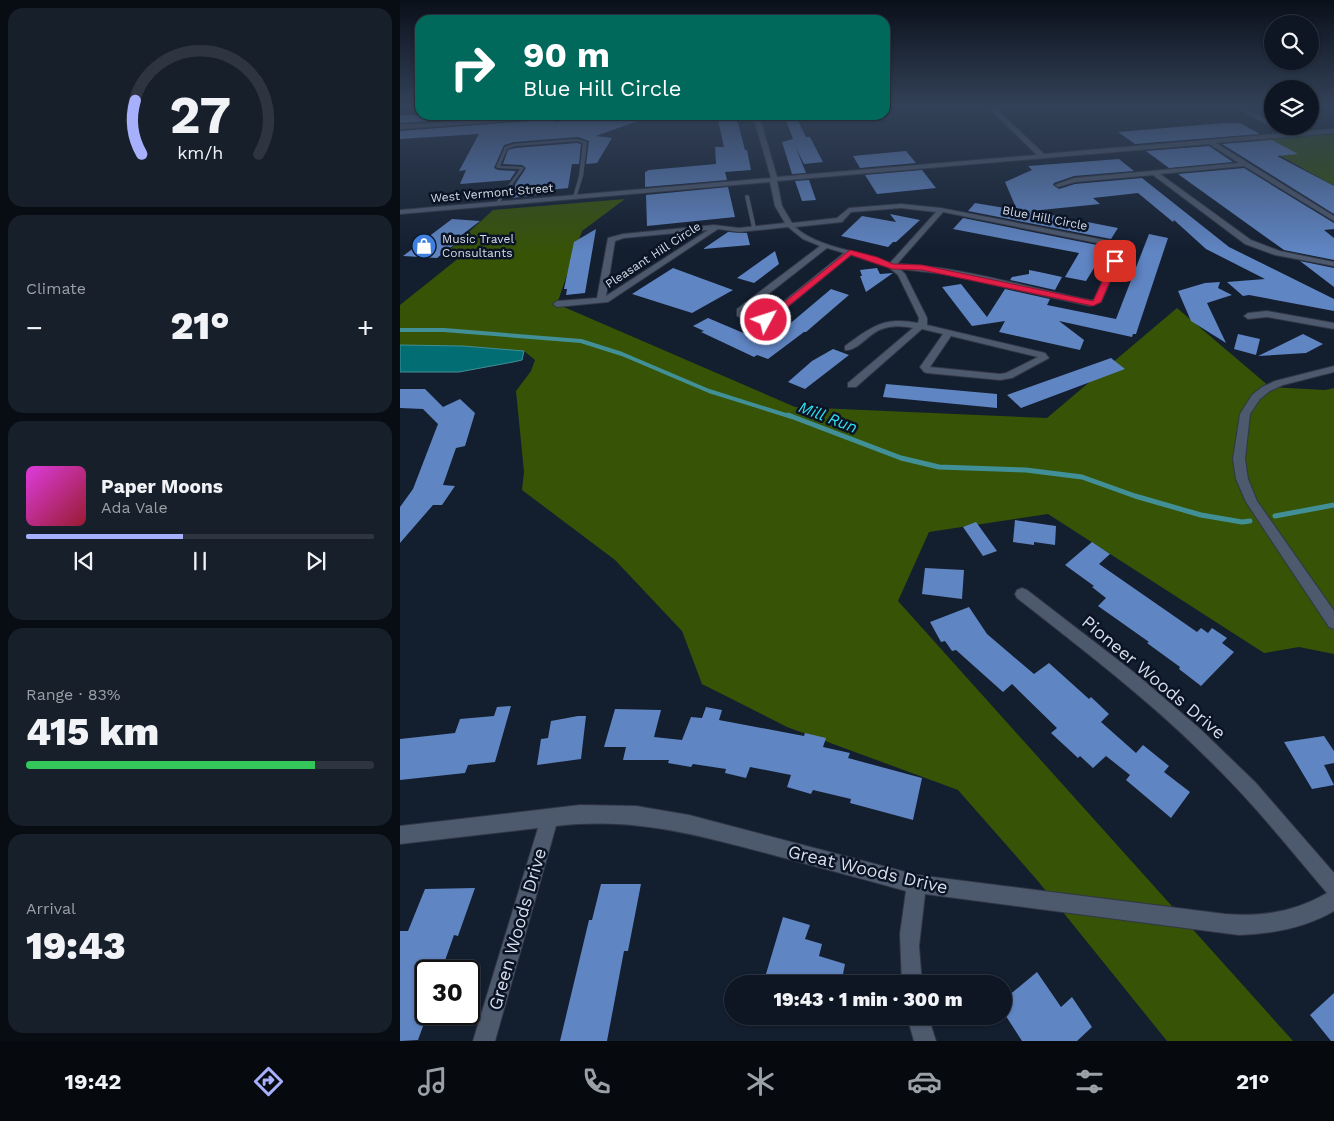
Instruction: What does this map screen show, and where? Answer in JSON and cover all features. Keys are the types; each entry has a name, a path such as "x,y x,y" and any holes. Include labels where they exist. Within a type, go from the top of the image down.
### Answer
{"street":[{"path":"768,155 774,175 772,183 780,210 789,224"},
{"name":"West Vermont Street","path":"400,212 1060,155"},
{"path":"1231,155 1334,219"},
{"path":"1058,185 1074,180 1246,164"},
{"path":"1155,173 1248,242 1278,253 1334,264"},
{"name":"Pleasant Hill Circle","path":"601,300 609,243 614,238 717,227 739,230 839,220 849,210 900,206 942,210"},
{"path":"852,385 923,324 923,318 902,275 892,266 942,210"},
{"name":"Blue Hill Circle","path":"789,224 802,235 826,245 892,266 922,268 1093,304 1097,302 1121,247 1118,244 942,210"},
{"name":"Pleasant Hill Circle","path":"557,304 605,300 717,227"},
{"path":"826,245 740,311 740,314 761,321 766,320 850,252"},
{"path":"1248,316 1267,314 1334,326"},
{"path":"848,348 878,326 903,324 921,326 1042,356 1044,358 1008,376 1000,377 927,370 925,368 949,333"},
{"path":"1334,369 1279,383 1266,389 1256,398 1245,414 1239,459 1242,479 1252,502 1334,623"},
{"name":"Pioneer Woods Drive","path":"1022,594 1159,702 1194,734 1251,791 1334,888"},
{"name":"Great Woods Drive","path":"400,835 550,817 607,814 636,815 663,819 917,884 1241,926 1286,920 1325,906 1334,900"},
{"name":"Green Woods Drive","path":"484,1041 550,817"},
{"path":"912,975 910,932 917,884"},
{"path":"920,1025 924,1041"}],"lane":[{"path":"497,204 522,168 498,167 503,155"},
{"path":"575,197 581,176 584,155"},
{"path":"747,196 754,228"}],"shaded area":[{"path":"1278,155 1334,155 1334,186"},
{"path":"625,199 582,231 557,304 795,407 1047,418 1177,308 1270,387 1325,390 1334,388 1334,654 1299,647 1264,653 1048,514 929,532 898,601 1293,1041 1167,1041 1037,880 958,790 787,727 702,684 682,631 615,560 522,490 524,472 516,391 531,371 535,360 524,351 463,346 400,345 400,305 460,257 444,255 493,210"},
{"path":"400,345 463,346 524,351 522,360 459,372 400,372"}],"building":[{"path":"468,155 500,155 494,168 516,171 510,180 460,184 466,170 459,171"},
{"path":"506,155 580,155 579,164 572,164 568,188 539,191 538,195 511,198 516,183 526,168 522,165 503,164"},
{"path":"587,155 602,155 597,163 586,164"},
{"path":"715,155 748,155 751,170 725,172 727,180 645,187 645,172 649,170 716,164"},
{"path":"786,155 799,155 806,173 792,174"},
{"path":"799,155 819,155 823,162 804,164"},
{"path":"909,155 916,163 860,168 853,156"},
{"path":"1151,155 1222,155 1233,162 1169,168"},
{"path":"1239,155 1292,155 1277,156 1334,186 1334,214"},
{"path":"1119,159 1134,171 1074,176 1053,185 1059,189 1075,184 1142,178 1229,247 1334,299 1334,311 1249,295 1243,296 1227,282 1265,279 1206,249 1174,220 1173,222 1138,193 1093,198 1100,204 1031,211 1118,228 1111,239 968,211 975,203 1017,210 1005,182 1032,170 1028,166"},
{"path":"1244,168 1334,223 1334,229 1324,230 1334,238 1334,260 1284,250 1178,174"},
{"path":"922,170 936,188 877,194 865,175"},
{"path":"809,180 816,200 802,201 795,181"},
{"path":"728,187 735,217 647,226 646,195"},
{"path":"890,214 920,220 888,247 841,236 862,216 896,222"},
{"path":"963,218 1107,247 1086,281 1065,277 1079,253 953,229"},
{"path":"452,219 480,221 450,244 455,244 437,258 403,256"},
{"path":"596,229 585,293 566,295 567,289 564,289 574,242"},
{"path":"728,232 747,233 750,245 703,249"},
{"path":"1149,234 1168,238 1136,334 1133,334 1132,337 1059,321 1084,340 1080,350 999,332 1005,321 972,326 942,287 961,284 987,317 1005,289 1050,299 1047,305 1116,319"},
{"path":"775,251 779,264 754,283 737,278"},
{"path":"1300,261 1334,268 1334,287"},
{"path":"673,268 733,290 692,313 632,294"},
{"path":"877,268 880,274 893,273 866,292 860,276 862,276 860,270"},
{"path":"1029,270 1062,277 1055,290 1010,280 1012,277 1029,274"},
{"path":"1220,282 1218,288 1232,295 1207,303 1226,343 1191,321 1178,291 1205,283"},
{"path":"831,289 849,295 806,332 768,359 757,355 754,357 701,332 704,331 693,326 708,318 767,343"},
{"path":"1238,334 1260,339 1256,355 1234,349"},
{"path":"1303,334 1323,344 1306,353 1258,356"},
{"path":"833,349 849,355 805,389 788,382 812,361"},
{"path":"1111,358 1125,369 1021,408 1007,395"},
{"path":"886,384 997,394 997,408 883,397"},
{"path":"400,389 425,389 443,407 460,399 475,413 465,446 456,448 443,485 455,486 442,505 433,505 400,543 400,507 413,489 438,424 423,409 400,408"},
{"path":"1015,520 1056,526 1055,545 1013,542"},
{"path":"976,522 997,551 983,556 963,527"},
{"path":"1092,542 1110,554 1099,564 1197,632 1201,628 1208,633 1212,628 1227,638 1222,643 1234,652 1201,686 1179,669 1180,667 1147,643 1149,642 1098,606 1106,598 1092,587 1094,586 1065,565"},
{"path":"925,568 964,570 962,599 922,594"},
{"path":"969,607 987,634 1034,674 1049,663 1089,699 1091,697 1109,714 1101,722 1136,753 1143,745 1169,766 1164,772 1190,792 1171,818 1126,780 1130,775 1106,756 1093,768 1080,756 1078,758 1051,733 1057,728 1012,684 1003,692 956,650 952,651 945,641 941,642 930,622"},
{"path":"511,706 495,762 468,765 465,773 400,780 400,739 455,733 460,719 494,716 497,707"},
{"path":"706,707 722,710 719,720 804,736 805,733 826,738 823,747 850,753 848,758 922,778 913,820 850,803 851,799 813,790 811,794 787,787 791,775 750,767 746,778 725,773 726,769 693,764 691,767 668,763 669,760 623,760 626,747 604,747 615,709 661,710 654,737 682,740 691,717 702,718"},
{"path":"586,716 581,759 537,765 541,739 548,738 551,721"},
{"path":"1324,736 1334,751 1334,763 1324,765 1334,785 1312,789 1284,742"},
{"path":"601,884 641,884 628,951 624,951 607,1041 560,1041 589,920 592,920"},
{"path":"475,888 458,936 454,935 445,960 415,960 415,1025 423,1025 418,1040 400,1041 400,931 408,931 425,889"},
{"path":"783,917 810,925 805,939 822,944 819,956 845,964 843,975 766,975"},
{"path":"1037,972 1061,1007 1072,997 1092,1027 1077,1041 1022,1041 1012,1025 1012,993"},
{"path":"1334,993 1334,1041 1331,1041 1310,1015"}],"waterway":[{"name":"Mill Run","path":"400,330 444,330 581,341 622,354 709,391 792,417"},
{"name":"Mill Run","path":"788,415 901,458 939,467 1026,470 1082,477 1135,496 1201,515 1242,522 1250,521"},
{"name":"Mill Run","path":"1275,516 1334,505"}],"place":[{"name":"Music Travel Consultants","path":"424,246"}],"route":[{"path":"766,320 850,252 892,266 922,268 1093,304 1097,302 1115,261"}]}
